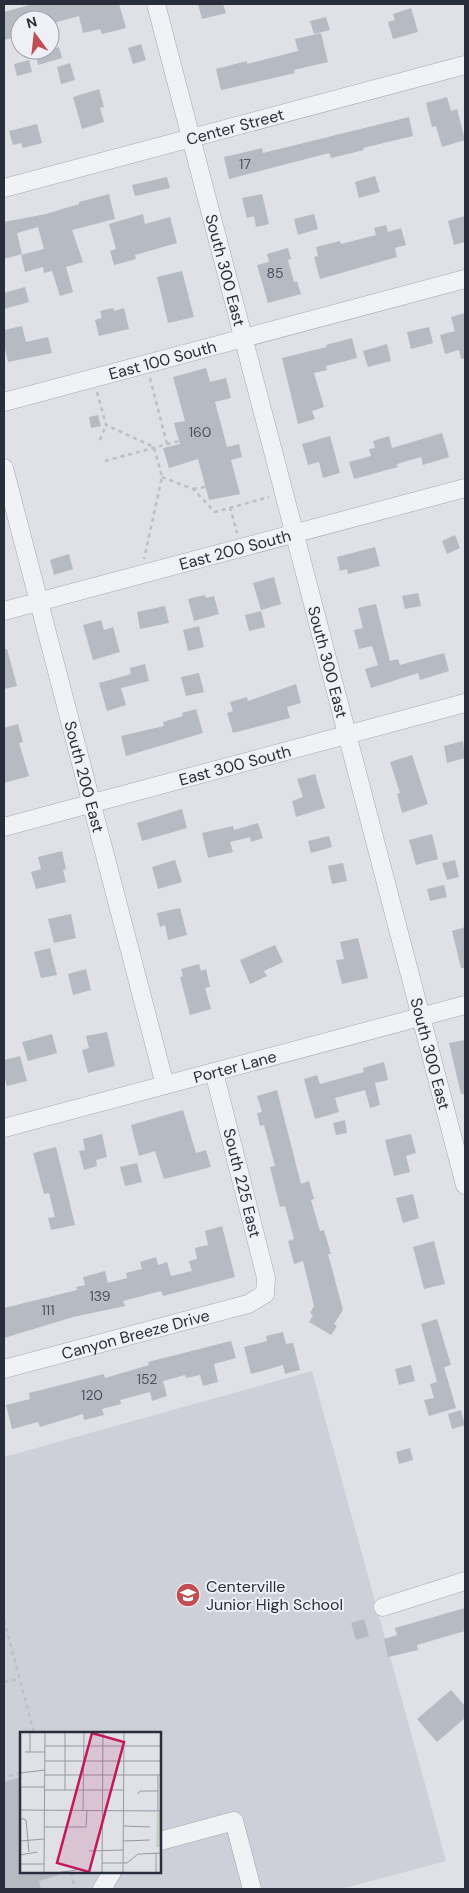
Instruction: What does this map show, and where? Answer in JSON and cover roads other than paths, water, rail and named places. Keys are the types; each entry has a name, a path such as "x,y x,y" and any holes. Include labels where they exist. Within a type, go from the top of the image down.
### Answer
{"street":[{"name":"South 300 East","path":"156,4 465,1185"},
{"name":"Center Street","path":"4,188 465,64"},
{"name":"East 100 South","path":"4,402 465,279"},
{"name":"South 200 East","path":"4,468 165,1085"},
{"name":"East 200 South","path":"4,611 465,488"},
{"name":"East 300 South","path":"4,827 465,703"},
{"name":"Porter Lane","path":"4,1128 465,1005"},
{"name":"South 225 East","path":"214,1072 266,1278 265,1294"},
{"name":"Canyon Breeze Drive","path":"4,1369 248,1304 265,1294"},
{"path":"383,1607 465,1581"},
{"path":"161,1842 234,1821 252,1889"},
{"path":"102,1889 111,1873"}],"place":[{"name":"Centerville Junior High School","path":"188,1595"}]}
